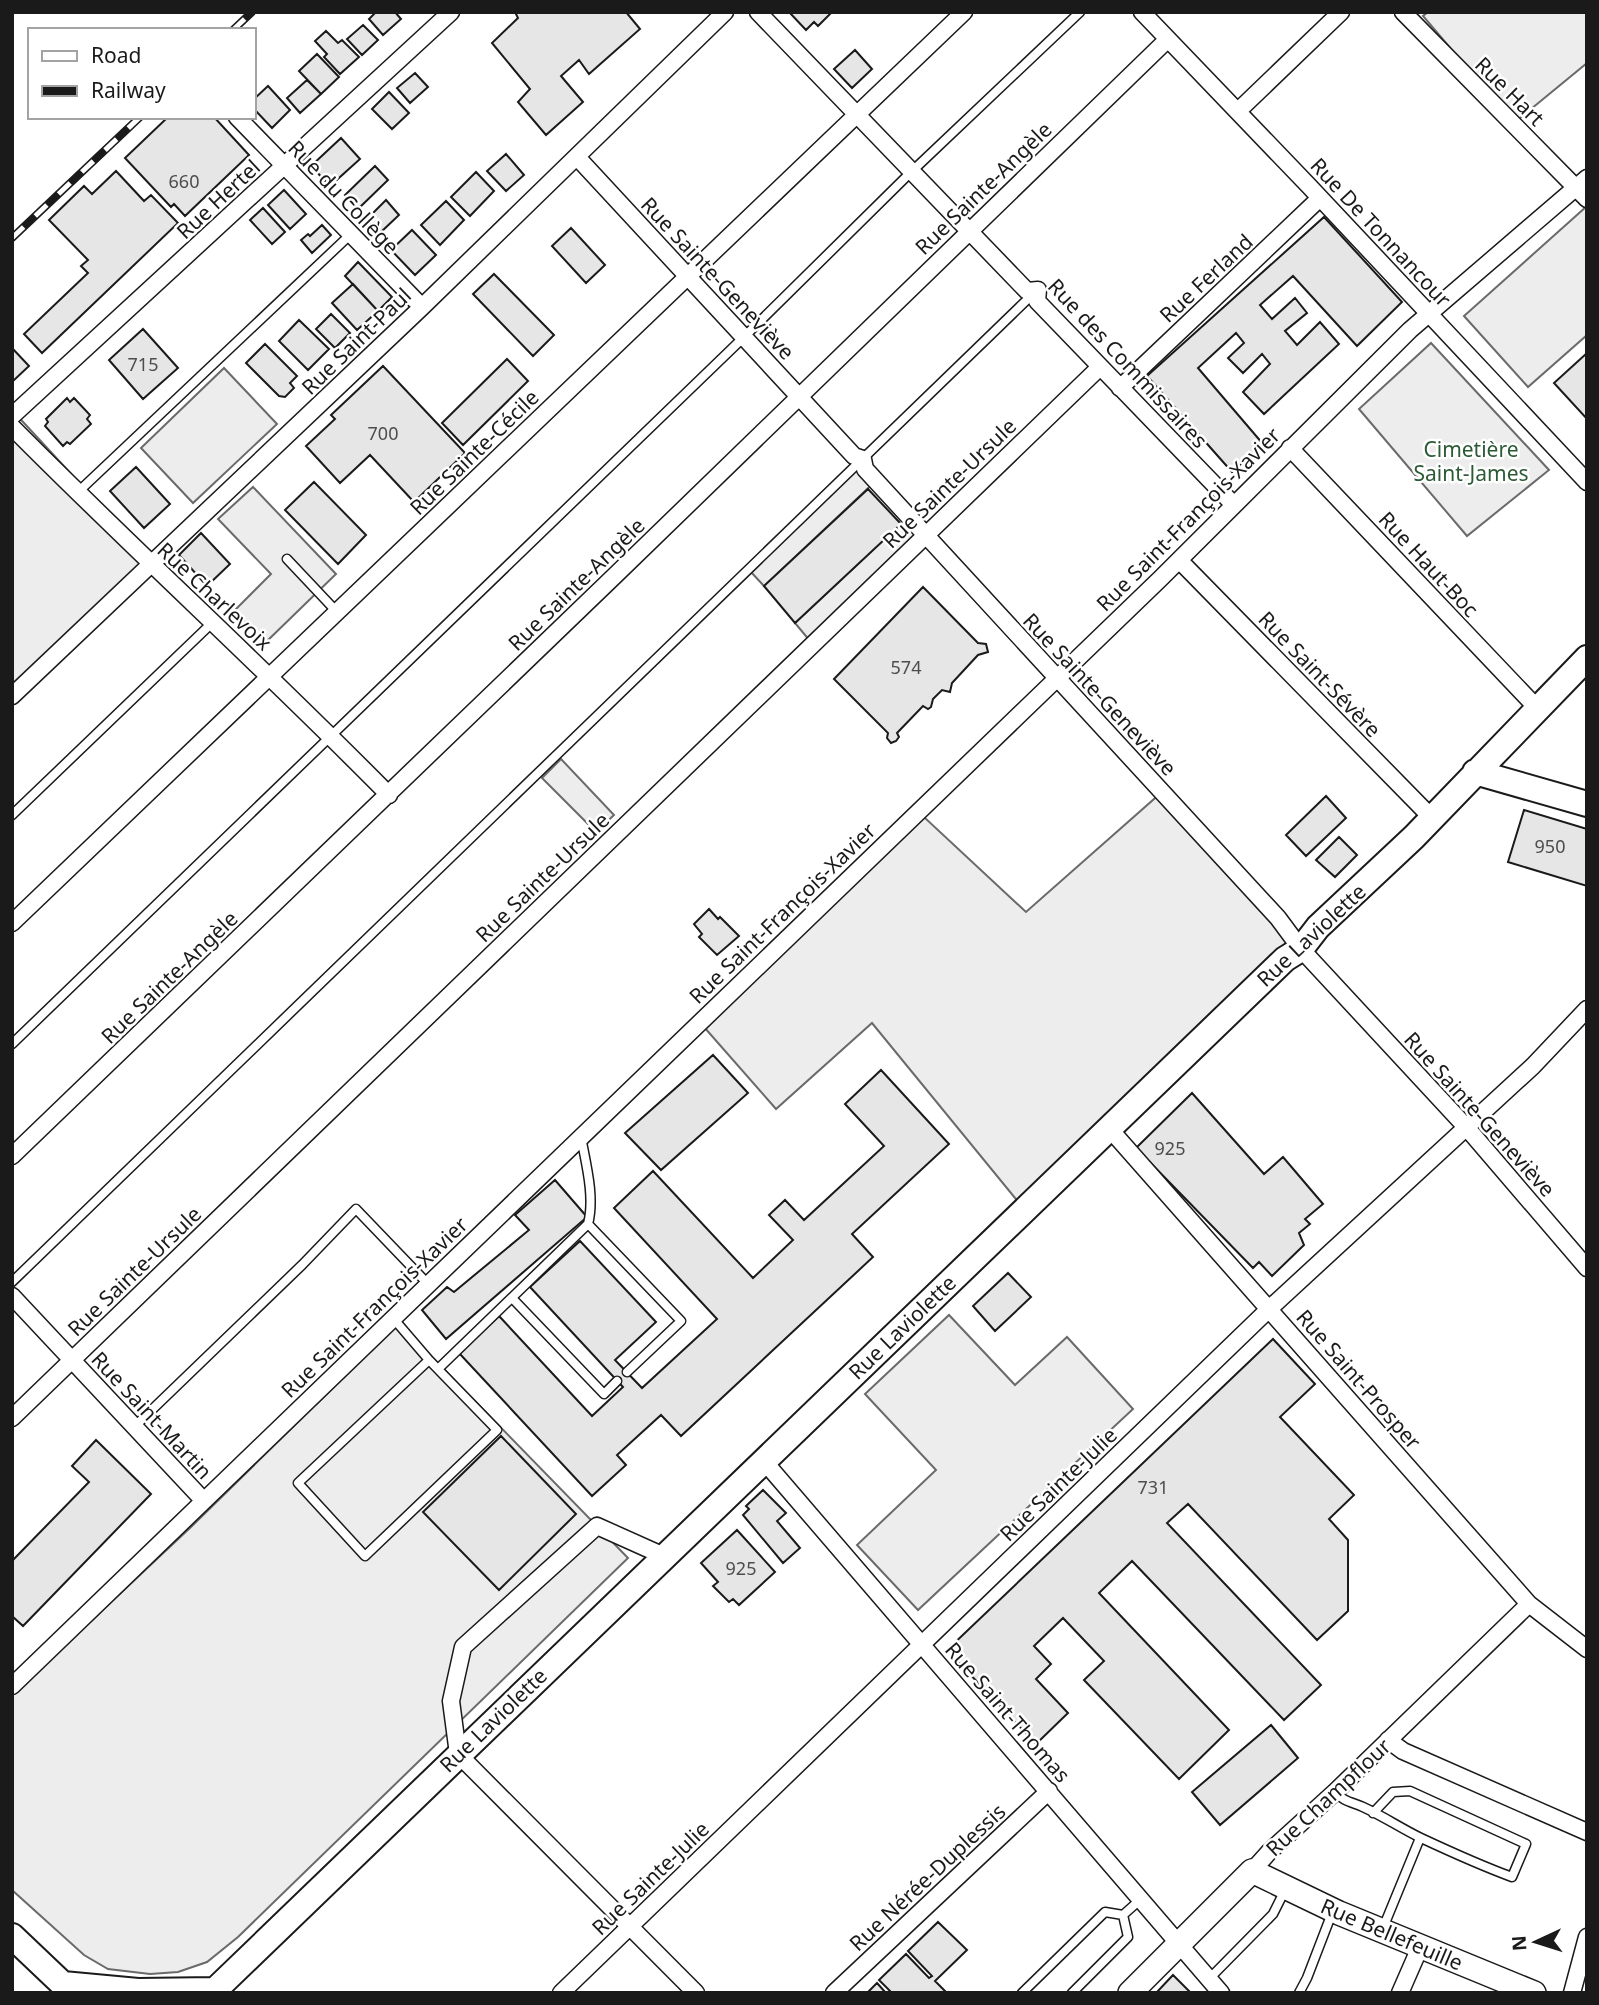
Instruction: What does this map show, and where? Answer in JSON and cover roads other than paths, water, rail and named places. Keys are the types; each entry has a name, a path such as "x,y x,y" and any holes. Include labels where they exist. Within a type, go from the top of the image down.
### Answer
{"main road":[{"name":"Rue Laviolette","path":"218,1990 458,1754 1108,1127 1285,959 1301,949 1318,927 1432,818 1587,658"},
{"path":"1475,772 1587,804"},
{"name":"Rue Bellefeuille","path":"1252,1871 1333,1910 1534,1993"},
{"name":"Rue Champflour","path":"1130,1993 1252,1871"},
{"path":"12,1936 67,1988 218,1990"}],"street":[{"name":"Rue Hertel","path":"12,416 451,12"},
{"name":"Rue Saint-Paul","path":"12,696 422,307 724,12"},
{"name":"Rue des Commissaires","path":"758,12 1027,291 1038,290 1037,301 1233,504"},
{"name":"Rue Sainte-Cécile","path":"12,923 964,12"},
{"name":"Rue De Tonnancour","path":"1142,12 1587,482"},
{"path":"1238,111 1341,12"},
{"name":"Rue Hart","path":"1403,12 1583,188"},
{"name":"Rue Sainte-Angèle","path":"12,1156 389,795 1168,39"},
{"name":"Rue du Collège","path":"239,119 422,307"},
{"name":"Rue Sainte-Geneviève","path":"577,157 854,456 863,459 865,468 1278,918 1301,949 1467,1128 1587,1268"},
{"name":"Rue Saint-François-Xavier","path":"12,1686 1179,560 1290,447 1429,314 1583,188"},
{"name":"Rue Ferland","path":"1120,388 1320,198"},
{"name":"Rue Sainte-Ursule","path":"12,1418 1100,367"},
{"name":"Rue Charlevoix","path":"12,426 389,795"},
{"name":"Rue Haut-Boc","path":"1290,447 1536,708"},
{"name":"Rue Saint-Sévère","path":"1179,560 1432,818"},
{"name":"Rue Sainte-Julie","path":"561,1993 1269,1310 1548,1052 1587,1009"},
{"name":"Rue Saint-Prosper","path":"1108,1127 1529,1604 1587,1649"},
{"name":"Rue Saint-Martin","path":"12,1296 204,1501"},
{"name":"Rue Saint-Thomas","path":"763,1461 1221,1993"},
{"path":"664,1556 597,1526 463,1647 451,1701 458,1754 696,1993"},
{"name":"Rue Champflour","path":"1252,1871 1529,1604"},
{"path":"1388,1741 1403,1751 1587,1832"},
{"name":"Rue Nérée-Duplessis","path":"835,1993 1049,1791"},
{"path":"1572,1993 1587,1937"},
{"path":"1401,1993 1420,1945"}],"lane":[{"path":"12,1044 744,337 912,171 1080,12"},
{"path":"78,492 351,234"},
{"path":"12,1282 1038,290"},
{"path":"287,559 337,612"},
{"path":"12,815 212,623"},
{"path":"438,1369 588,1224 588,1175 581,1136"},
{"path":"134,1427 356,1209 428,1284"},
{"path":"588,1224 681,1321 627,1372"},
{"path":"512,1298 604,1394 617,1381"},
{"path":"393,1318 429,1360 497,1430 365,1556 298,1483 429,1360"},
{"path":"1335,1792 1344,1801 1362,1807 1373,1813 1420,1838 1512,1877 1526,1844 1410,1791 1393,1792 1373,1813"},
{"path":"1382,1930 1420,1838"},
{"path":"1209,1979 1273,1914 1286,1888"},
{"path":"1123,1915 1141,1899"},
{"path":"1299,1993 1333,1910"},
{"path":"1022,1993 1105,1912 1123,1915"},
{"path":"1072,1993 1128,1937 1123,1915"}],"railway":[{"path":"235,28 252,12"},
{"path":"12,238 138,119"}],"park label":[{"name":"Cimetière Saint-James","path":"1471,461"}]}
